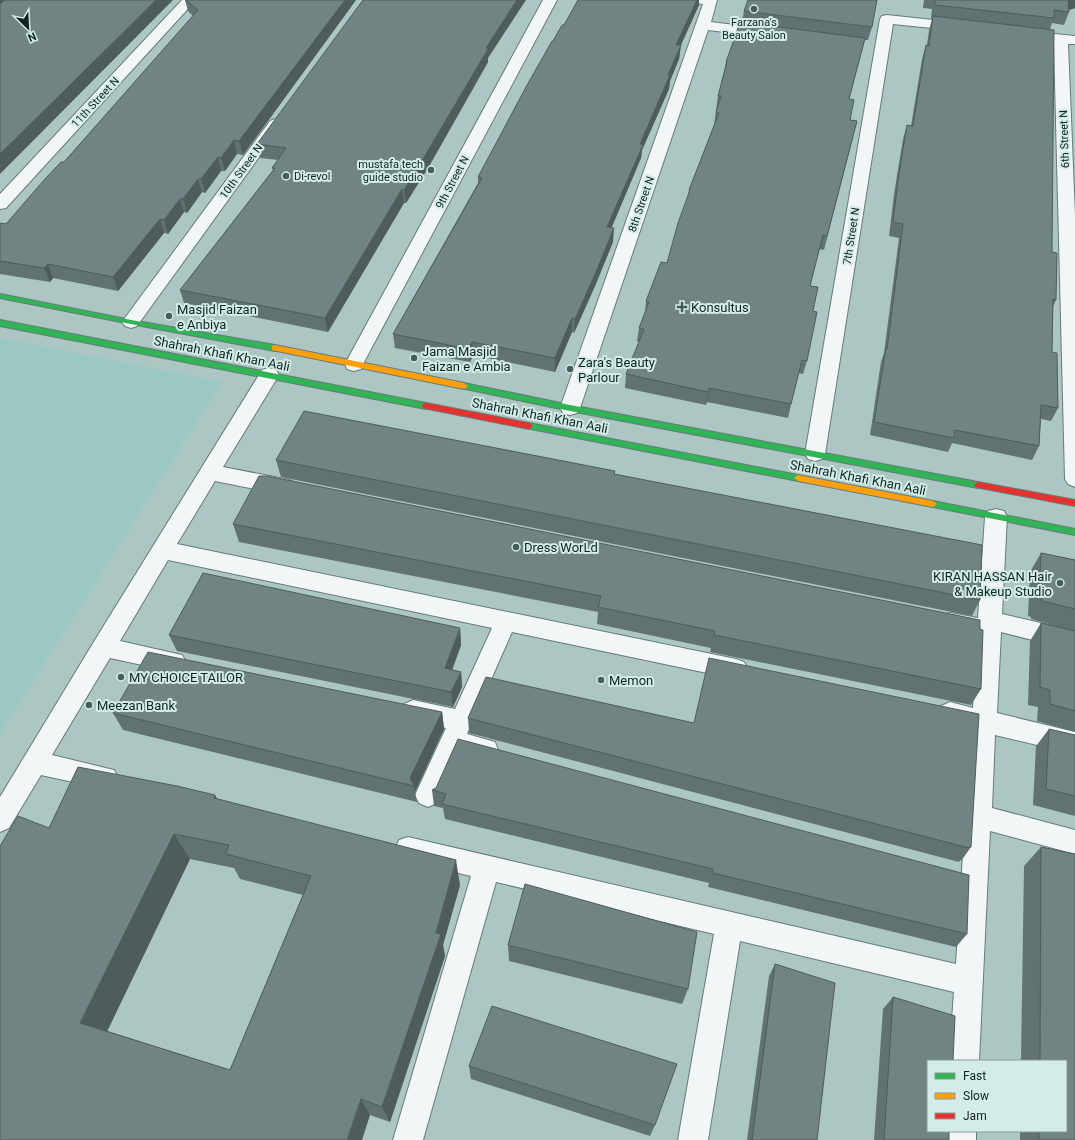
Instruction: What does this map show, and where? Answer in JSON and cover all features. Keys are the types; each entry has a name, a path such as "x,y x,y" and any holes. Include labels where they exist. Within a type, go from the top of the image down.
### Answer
{"main road":[{"name":"Shahrah Khafi Khan Aali","path":"0,296 301,356 354,364 570,408 1075,502"},
{"name":"Shahrah Khafi Khan Aali","path":"0,323 283,375 1075,532"}],"street":[{"name":"11th Street N","path":"0,204 190,0"},
{"name":"9th Street N","path":"354,364 550,0"},
{"name":"8th Street N","path":"570,408 703,25 706,1"},
{"name":"7th Street N","path":"815,454 874,46 887,19 974,29"},
{"path":"703,25 781,35"},
{"path":"1013,33 1068,39"},
{"name":"6th Street N","path":"1068,39 1075,479"},
{"name":"10th Street N","path":"131,322 286,110"},
{"path":"0,820 210,472 283,375"},
{"path":"210,472 304,491"},
{"path":"964,1060 968,981 962,877 978,816 996,517"},
{"path":"162,550 752,672"},
{"path":"934,619 989,625 1075,642"},
{"path":"428,795 506,621"},
{"path":"104,647 197,666"},
{"path":"391,707 457,731 506,755"},
{"path":"930,709 984,720 1075,744"},
{"path":"34,762 126,783"},
{"path":"978,816 1075,842"},
{"path":"387,844 968,981"},
{"path":"408,1140 487,867"},
{"path":"693,1140 729,924"}],"shaded area":[{"path":"0,338 222,382 0,734"}],"building":[{"path":"5,0 156,0 0,154 0,4"},
{"path":"186,0 345,0 239,141 234,140 221,158 218,157 201,179 198,179 183,199 180,199 164,220 160,219 113,277 48,264 44,268 0,261 0,224 6,224 44,180 61,162 64,162 198,10"},
{"path":"363,0 517,0 486,48 488,49 426,154 404,190 402,189 325,318 180,290 275,168 272,168 286,148 257,144"},
{"path":"578,0 697,0 676,45 681,45 668,75 670,75 640,144 643,145 607,227 614,228 575,319 572,318 555,358 472,342 469,349 393,334 482,178 478,177 526,87 552,41 562,25 564,25"},
{"path":"748,0 877,0 872,27 744,11"},
{"path":"935,0 1068,0 1069,12 1054,10 1054,18 935,5"},
{"path":"933,16 1054,30 1052,252 1057,253 1056,300 1053,299 1052,352 1057,353 1058,408 1041,405 1039,446 955,430 954,438 874,422 886,348 887,349 903,224 893,222 898,180 907,125 913,126 926,45 929,46"},
{"path":"740,22 865,38 849,99 854,100 850,120 857,121 827,236 823,235 810,286 818,287 813,311 817,312 807,361 802,360 791,404 709,388 708,392 626,374 644,329 639,328 649,302 646,301 661,262 667,263 689,190 719,113 716,112 721,96 718,96 726,62"},
{"path":"304,411 615,471 614,474 982,545 980,600 276,460"},
{"path":"259,476 267,476 980,620 980,629 983,630 981,689 714,635 715,631 598,607 601,596 233,524"},
{"path":"1041,553 1075,560 1075,609 1042,601 1042,598 1039,598"},
{"path":"203,573 460,628 445,668 461,672 451,692 169,635"},
{"path":"1041,623 1075,631 1075,711 1050,704 1050,690 1040,687"},
{"path":"148,652 442,712 410,778 414,786 113,713"},
{"path":"709,658 979,714 971,847 969,848 468,718 486,677 694,723"},
{"path":"1049,729 1075,735 1075,796 1046,789"},
{"path":"458,739 969,875 967,934 713,873 713,869 442,804 446,794 432,790 436,788"},
{"path":"78,767 177,786 215,795 214,798 456,860 436,933 441,934 382,1107 361,1099 347,1140 0,1140 0,846 18,816 49,828","holes":["174,834 229,845 226,854 311,876 230,1070 80,1023"]},
{"path":"1041,847 1075,854 1075,1140 1039,1140 1039,1132 1067,1132 1067,1060 1040,1060"},
{"path":"525,884 697,932 688,989 508,945"},
{"path":"775,964 835,983 817,1140 752,1140"},
{"path":"893,997 955,1016 953,1060 927,1060 927,1132 949,1132 949,1140 884,1140"},
{"path":"492,1006 677,1064 655,1125 469,1066"}],"traffic: fast":[{"path":"0,296 131,322 275,348"},
{"path":"0,323 426,406"},
{"path":"464,386 570,408 978,485"},
{"path":"529,426 798,478"},
{"path":"933,504 1075,532"}],"traffic: slow":[{"path":"275,348 464,386"},
{"path":"798,478 933,504"}],"traffic: jam":[{"path":"426,406 529,426"},
{"path":"978,485 1075,503"}],"place":[{"name":"Farzana's Beauty Salon","path":"754,9"},
{"name":"mustafa tech guide studio","path":"431,170"},
{"name":"Di-revol","path":"286,176"},
{"name":"Konsultus","path":"682,307"},
{"name":"Masjid Faizan e Anbiya","path":"169,316"},
{"name":"Jama Masjid Faizan e Ambia","path":"414,358"},
{"name":"Zara's Beauty Parlour","path":"570,369"},
{"name":"Dress WorLd","path":"516,547"},
{"name":"KIRAN HASSAN Hair & Makeup Studio","path":"1060,583"},
{"name":"MY CHOICE TAILOR","path":"121,677"},
{"name":"Memon","path":"601,680"},
{"name":"Meezan Bank","path":"89,705"}]}
